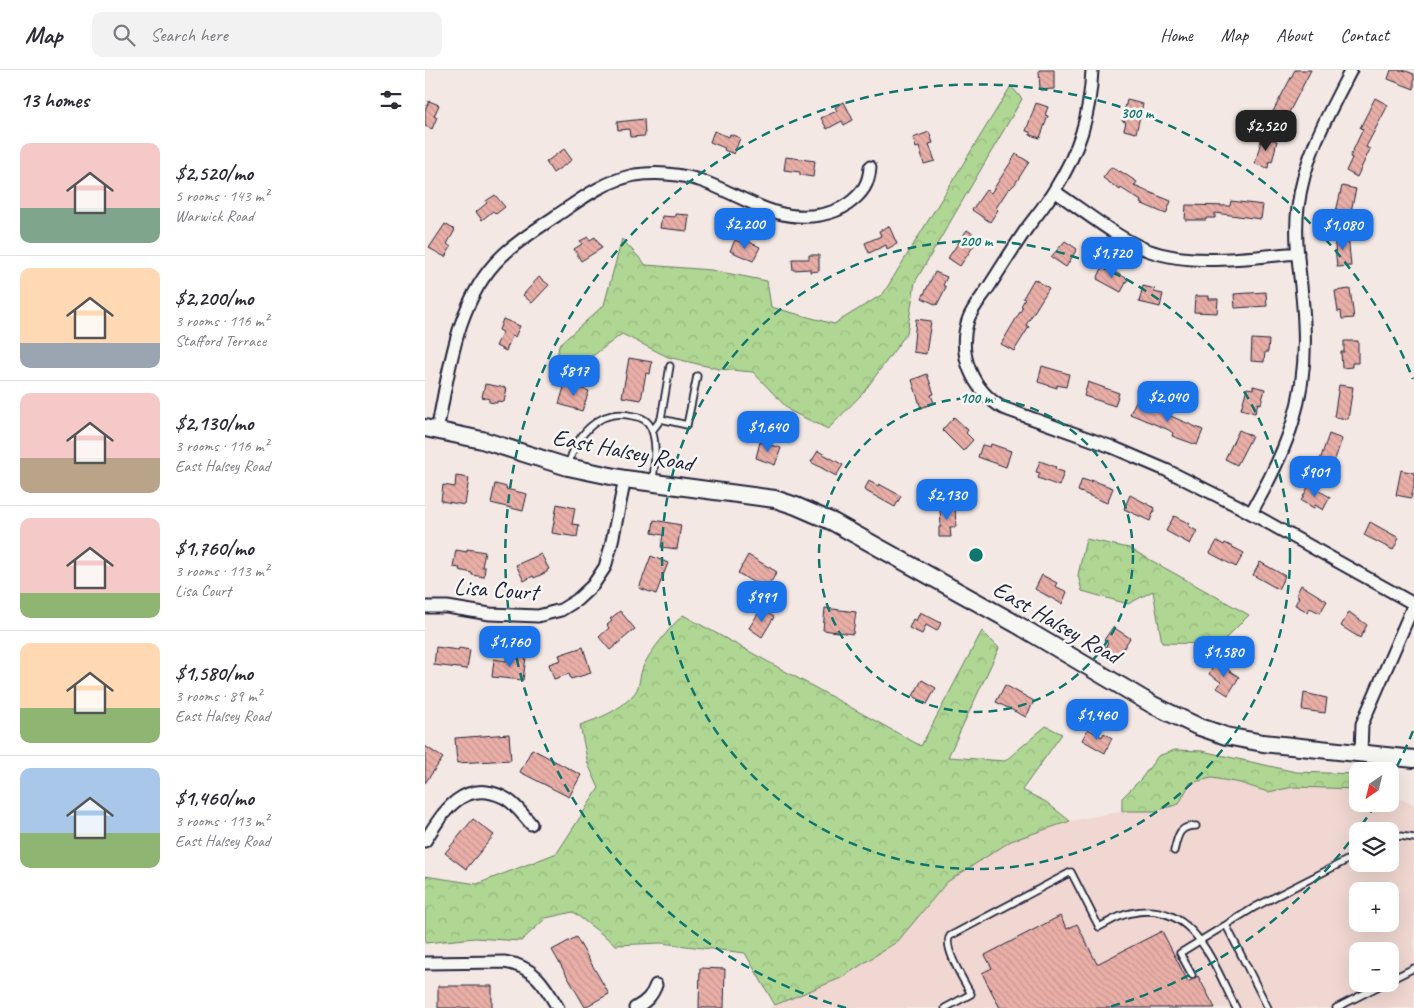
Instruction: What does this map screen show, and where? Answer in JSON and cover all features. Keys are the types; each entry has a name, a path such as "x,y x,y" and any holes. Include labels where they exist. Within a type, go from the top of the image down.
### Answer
{"street":[{"path":"1092,70 1090,101 1084,129 1076,149 1054,191 1027,228 969,318 964,338 965,353 971,373 977,386 987,397 1003,408 1112,447 1166,470 1251,513 1414,604 1362,724 1361,753"},
{"path":"1251,513 1267,486 1284,450 1299,402 1305,345 1296,229 1298,208 1307,166 1321,130 1351,70"},
{"path":"431,430 461,325 468,304 478,285 489,270 511,248 590,193 616,180 636,175 669,174 701,181 782,215 811,216 839,209 857,198 865,187 870,167"},
{"path":"1054,191 1126,240 1159,254 1194,259 1298,253"},
{"name":"East Halsey Road","path":"431,430 482,440 568,467 625,480 740,493 775,499 796,506 833,522 1018,624 1153,705 1197,726 1226,736 1263,743 1414,759"},
{"name":"Lisa Court","path":"425,607 447,607 491,614 538,616 561,610 577,600 593,585 605,567 625,480"},
{"path":"425,841 438,819 453,802 469,794 486,791 505,797 531,824"},
{"path":"425,963 516,963 528,969 539,979 558,1008"},
{"path":"635,1008 643,1004 652,995 656,985"}],"lane":[{"path":"652,431 661,420 669,366"},
{"path":"661,420 687,425 697,376"},
{"path":"568,467 577,441 586,430 598,420 610,415 626,414 642,418 652,431 654,452 653,484"},
{"path":"1174,851 1182,829 1187,826 1196,826"},
{"path":"1399,836 1414,838"},
{"path":"1192,975 1180,953 1281,894 1349,859"},
{"path":"945,1008 971,994 951,954 948,945 950,936 1071,872 1099,927 1129,913 1144,910 1173,915 1183,922 1201,940 1236,1008"},
{"path":"1226,925 1268,1008"},
{"path":"1399,976 1414,968"},
{"path":"1336,1008 1367,992"}],"shaded area":[{"path":"1212,778 1240,783 1268,792 1294,787 1349,789 1349,812 1399,812 1399,798 1414,805 1414,1008 769,1008 841,978 898,941 947,882 1011,841 1070,821 1122,811 1155,811 1179,804 1190,783"}],"green space":[{"path":"1011,86 1022,99 915,282 907,333 863,393 828,429 790,411 753,372 719,369 668,357 622,334 554,385 559,345 604,305 622,239 646,265 711,270 767,281 771,307 834,324 883,294"},
{"path":"1086,539 1129,548 1249,615 1220,644 1162,643 1153,591 1128,604 1082,591 1078,575"},
{"path":"683,615 921,746 982,631 999,648 948,757 1005,761 1046,726 1062,734 1022,790 1046,802 1070,821 1011,841 947,882 898,941 841,978 775,1005 745,953 661,943 616,945 573,912 546,918 521,941 475,938 425,943 425,876 477,884 557,853 599,788 588,764 580,725 602,717 628,701 637,689 644,664 648,657 666,633"},
{"path":"1175,750 1202,751 1296,772 1349,774 1349,789 1294,787 1268,792 1240,783 1212,778 1190,783 1179,804 1155,811 1122,811 1122,798 1141,779 1158,756"}],"building":[{"path":"1039,70 1054,70 1054,89 1040,90"},
{"path":"1295,70 1311,70 1283,124 1270,117"},
{"path":"1391,70 1403,70 1414,74 1414,89 1388,79"},
{"path":"1375,98 1388,105 1366,147 1370,149 1357,177 1346,171 1352,158 1350,157 1363,129 1360,128"},
{"path":"1127,100 1143,104 1136,133 1124,130 1126,122 1122,121"},
{"path":"429,101 439,105 434,116 437,117 432,129 425,126 425,110"},
{"path":"844,102 853,120 844,125 842,121 827,129 821,118 837,111 835,107"},
{"path":"1036,103 1048,107 1045,115 1048,116 1040,138 1030,135 1030,132 1026,131"},
{"path":"644,119 645,136 630,137 629,129 618,130 617,122"},
{"path":"714,131 729,137 730,134 740,138 734,154 710,142"},
{"path":"929,132 933,143 929,144 935,161 924,164 919,147 916,148 913,138"},
{"path":"1262,137 1277,141 1272,162 1269,161 1268,168 1255,164"},
{"path":"564,149 572,160 553,173 546,162"},
{"path":"1016,154 1029,162 996,208 998,210 990,222 972,210 986,190 991,193"},
{"path":"786,157 815,161 813,177 800,175 800,172 784,170"},
{"path":"1111,167 1137,182 1134,186 1171,201 1166,214 1140,203 1141,201 1103,178"},
{"path":"1342,186 1356,189 1349,220 1335,216"},
{"path":"495,195 505,207 496,214 493,211 482,220 476,212 487,203 486,201"},
{"path":"1231,201 1263,205 1261,219 1215,213 1215,218 1185,220 1186,205 1230,206"},
{"path":"675,214 689,215 687,231 660,228 662,216 675,217"},
{"path":"445,224 455,230 447,244 451,247 445,257 429,248"},
{"path":"889,226 897,244 887,249 886,245 869,253 865,243 881,236 879,231"},
{"path":"967,230 979,238 960,266 948,258"},
{"path":"1348,235 1351,266 1337,267 1334,236"},
{"path":"588,237 590,240 595,237 602,248 581,261 574,249 582,244 580,241"},
{"path":"735,240 745,244 747,241 760,247 753,261 730,251"},
{"path":"1065,241 1077,249 1066,267 1051,257"},
{"path":"809,255 819,255 819,271 810,272 810,269 793,270 792,259 809,259"},
{"path":"1103,266 1128,279 1121,292 1097,279"},
{"path":"935,272 947,277 943,285 946,287 937,305 922,298"},
{"path":"539,277 549,285 532,303 523,295"},
{"path":"1034,279 1049,288 1026,325 1029,327 1014,351 1001,344 1023,307 1021,306 1025,299 1023,298"},
{"path":"1143,286 1155,289 1154,292 1163,294 1160,307 1139,302"},
{"path":"1350,289 1354,318 1342,319 1341,311 1338,312 1335,291"},
{"path":"1266,292 1267,306 1235,308 1234,294"},
{"path":"1195,296 1209,296 1209,299 1218,299 1217,313 1194,312"},
{"path":"503,319 520,326 515,337 512,336 506,351 496,346 503,332 499,330"},
{"path":"916,319 931,321 926,354 913,352"},
{"path":"1252,339 1269,340 1268,352 1265,352 1264,362 1251,361"},
{"path":"1344,341 1358,341 1358,363 1352,363 1352,367 1342,368 1341,352 1344,352"},
{"path":"629,358 652,362 650,374 646,373 641,400 622,397"},
{"path":"1042,366 1069,374 1066,387 1057,385 1057,388 1038,382"},
{"path":"927,374 934,394 931,395 934,403 921,408 912,380"},
{"path":"1088,382 1119,393 1115,406 1084,396"},
{"path":"485,384 507,388 504,402 489,402 489,399 482,397"},
{"path":"565,384 589,391 582,411 559,404"},
{"path":"1339,385 1353,387 1348,419 1334,417"},
{"path":"1253,386 1265,389 1261,404 1258,403 1255,413 1241,409 1247,388 1253,389"},
{"path":"1136,401 1203,430 1197,445 1172,436 1173,433 1169,430 1130,414"},
{"path":"954,417 968,430 966,433 973,440 963,451 942,430"},
{"path":"1239,430 1252,436 1237,465 1225,459"},
{"path":"1329,434 1342,439 1333,465 1320,460"},
{"path":"760,442 781,448 775,465 756,458"},
{"path":"991,444 1011,451 1006,467 978,457 982,445 990,447"},
{"path":"818,451 843,465 836,476 811,462"},
{"path":"1040,461 1064,472 1059,486 1038,478 1040,473 1036,472"},
{"path":"1401,470 1414,473 1414,486 1411,498 1396,495"},
{"path":"456,476 469,478 465,505 441,501 443,485 455,487"},
{"path":"1082,479 1091,482 1091,480 1113,488 1107,503 1078,491"},
{"path":"869,481 878,486 879,484 901,496 895,507 864,490"},
{"path":"495,484 527,494 523,511 491,503"},
{"path":"1309,485 1330,497 1323,510 1315,505 1314,508 1301,501"},
{"path":"1130,495 1155,508 1150,521 1124,509"},
{"path":"557,504 575,508 572,524 579,525 577,537 552,533"},
{"path":"955,507 956,527 950,527 951,537 939,537 939,527 941,527 940,508"},
{"path":"1174,516 1190,524 1188,526 1197,531 1190,544 1166,531"},
{"path":"654,520 681,525 677,549 661,547 663,535 652,533"},
{"path":"1370,522 1399,538 1393,550 1364,535"},
{"path":"1217,541 1244,553 1236,567 1210,553"},
{"path":"467,549 485,552 482,567 485,567 484,577 472,575 472,573 453,567 456,550 467,552"},
{"path":"541,554 549,569 547,572 524,581 516,565"},
{"path":"748,555 777,572 766,590 738,573"},
{"path":"651,556 668,563 656,594 639,588"},
{"path":"1260,562 1285,576 1278,589 1253,575"},
{"path":"1042,575 1057,583 1055,586 1067,592 1062,604 1035,589"},
{"path":"1301,585 1327,601 1320,613 1310,608 1308,612 1295,605 1299,597 1296,595"},
{"path":"825,608 856,612 853,634 823,630"},
{"path":"761,609 774,617 762,637 749,628"},
{"path":"620,611 635,629 610,650 599,637 609,628 607,625 612,621 610,619"},
{"path":"920,612 941,623 937,631 926,625 922,634 909,628 913,619 916,621"},
{"path":"1349,612 1367,625 1360,638 1341,626"},
{"path":"1113,627 1130,638 1117,659 1103,651 1108,643 1104,640"},
{"path":"436,647 470,650 467,669 434,665"},
{"path":"583,647 591,673 571,679 569,674 554,679 549,664 561,660 559,655"},
{"path":"514,655 526,657 523,680 492,677 494,659 506,661 507,657 513,658"},
{"path":"1216,662 1239,677 1228,695 1217,688 1221,682 1209,674"},
{"path":"922,680 936,688 927,704 913,696"},
{"path":"1005,685 1034,701 1026,717 996,702"},
{"path":"1304,693 1327,698 1325,713 1302,710"},
{"path":"1088,729 1102,737 1104,733 1112,738 1105,753 1082,740"},
{"path":"509,734 511,760 457,763 455,738"},
{"path":"425,746 443,758 425,783"},
{"path":"532,749 581,775 569,797 520,772"},
{"path":"473,819 494,835 466,869 445,853"},
{"path":"1060,916 1067,929 1077,924 1097,964 1162,931 1188,982 1198,976 1215,1008 1000,1008 982,973 992,968 985,955"},
{"path":"576,937 609,994 585,1007 552,950"},
{"path":"700,968 725,969 724,1008 699,1008"},
{"path":"438,986 492,986 492,1008 438,1008"}]}
